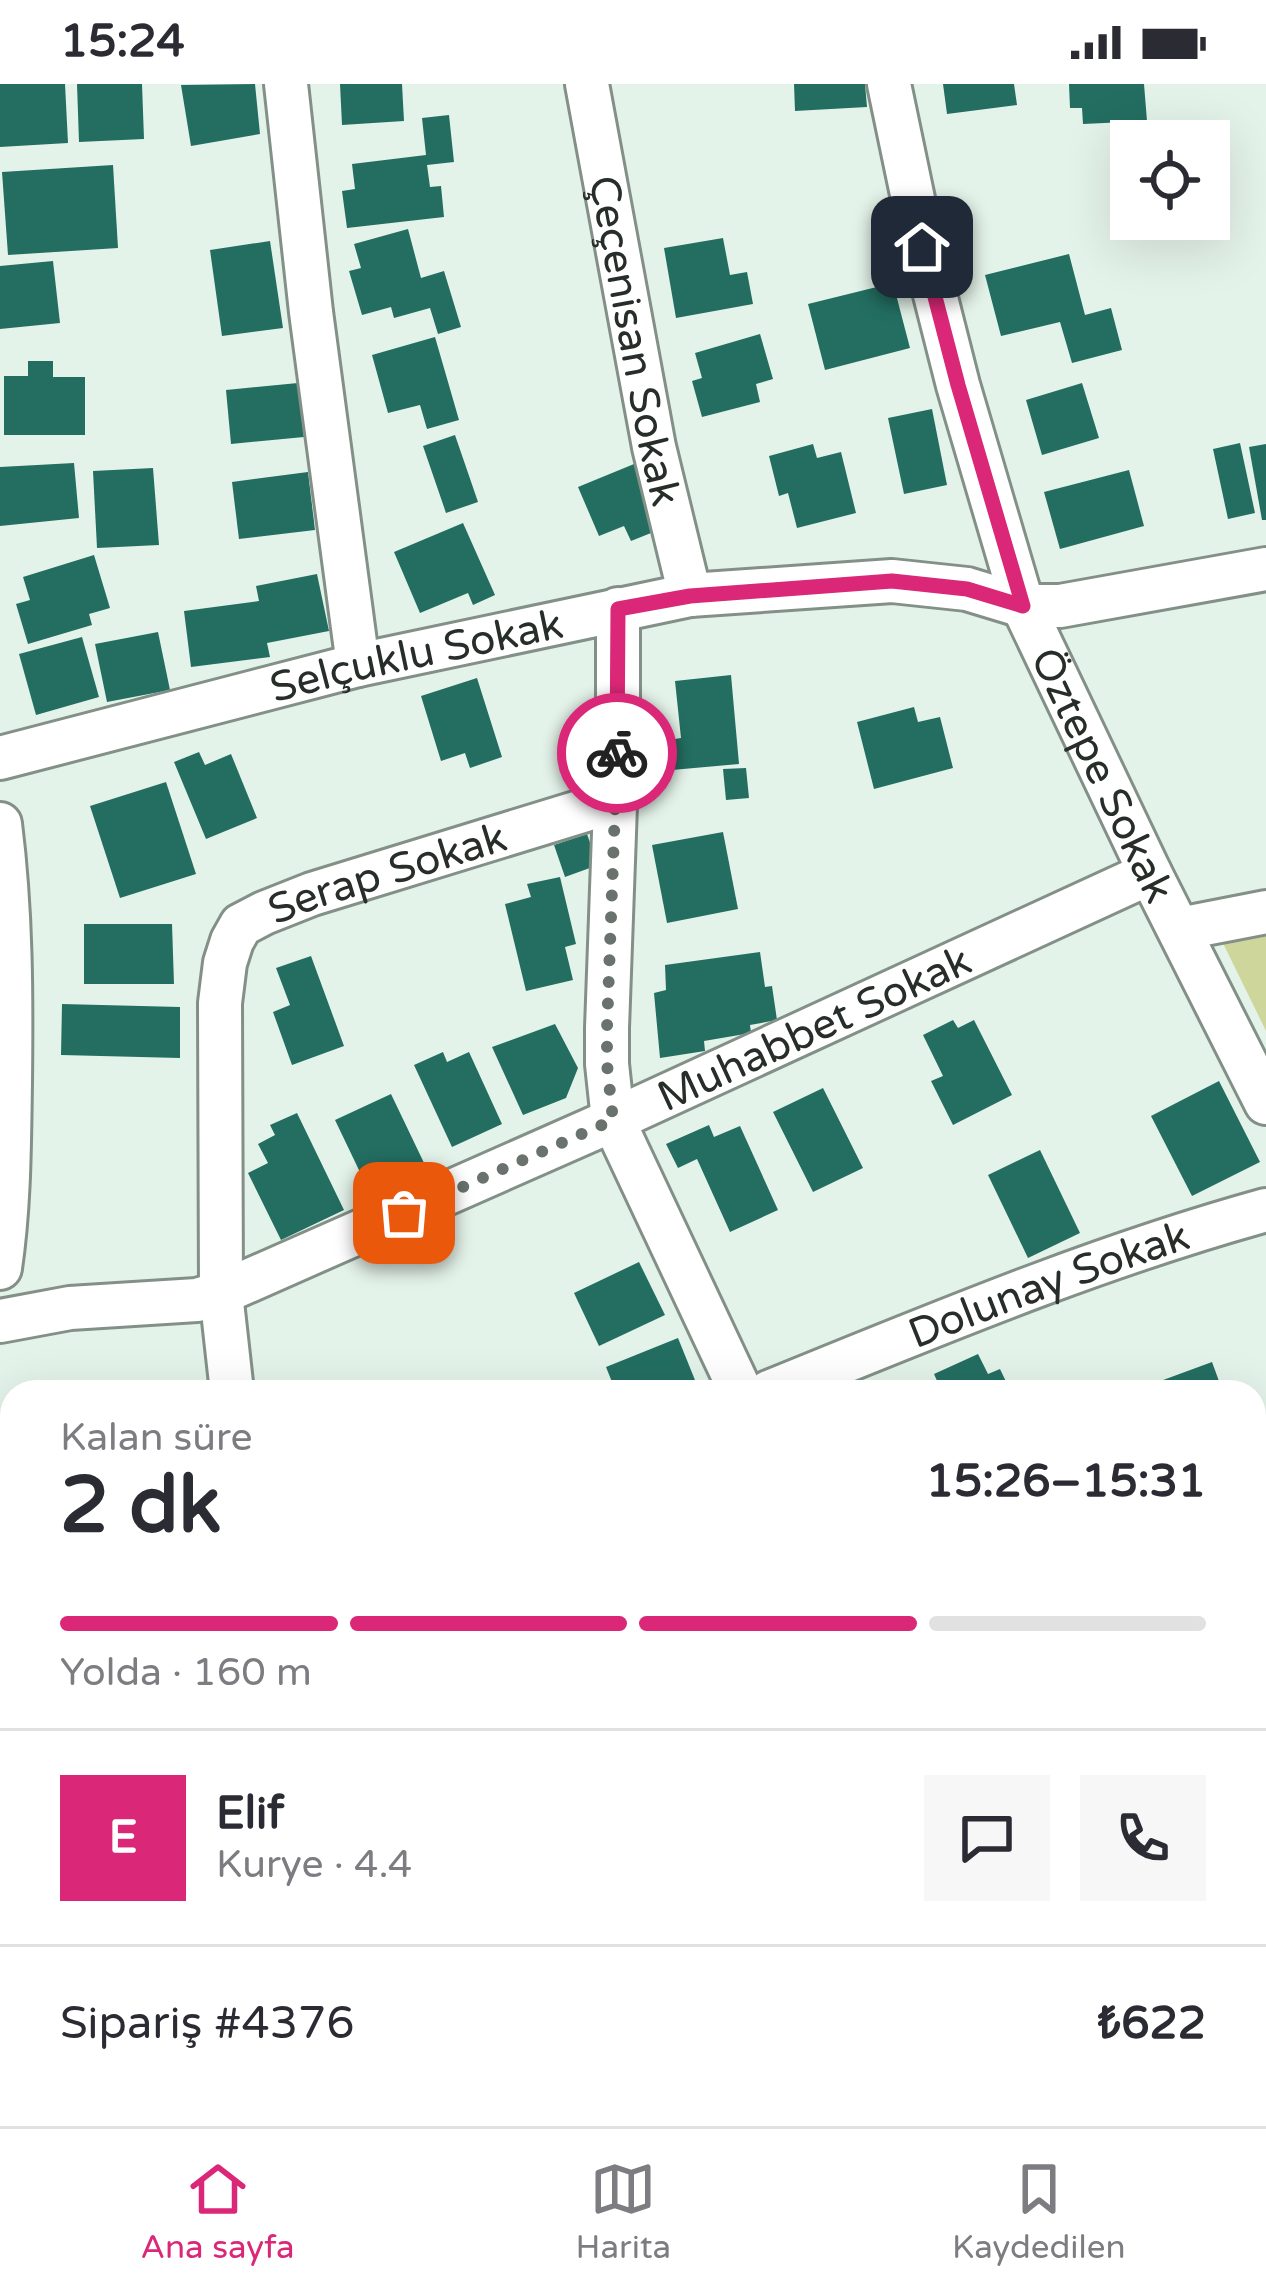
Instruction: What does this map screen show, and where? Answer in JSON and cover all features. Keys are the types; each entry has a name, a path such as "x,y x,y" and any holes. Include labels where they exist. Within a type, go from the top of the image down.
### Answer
{"street":[{"path":"286,84 358,665"},
{"name":"Çeçenisan Sokak","path":"587,84 654,447 690,596"},
{"name":"Öztepe Sokak","path":"890,84 922,247 1023,606 1266,1103"},
{"name":"Selçuklu Sokak","path":"0,758 358,665 690,596 892,581 967,589 1023,606 1060,606 1266,569"},
{"path":"618,609 607,1028 613,1120 735,1380"},
{"name":"Serap Sokak","path":"221,1293 220,1003 225,963 241,925 312,894 615,801"},
{"path":"0,824 11,986 9,1172 0,1268"},
{"name":"Muhabbet Sokak","path":"0,1321 70,1308 196,1300 221,1293 613,1120 1150,873"},
{"path":"1179,929 1266,912"},
{"name":"Dolunay Sokak","path":"800,1380 975,1309 1266,1210"},
{"path":"221,1293 231,1380"}],"green space":[{"path":"1266,927 1266,1031 1219,935"}],"building":[{"path":"0,84 65,84 68,143 0,147"},
{"path":"77,84 142,84 144,139 79,142"},
{"path":"255,84 260,134 191,146 181,85"},
{"path":"340,84 402,84 404,121 342,125"},
{"path":"794,84 865,84 867,107 795,111"},
{"path":"943,84 1014,84 1017,105 947,114"},
{"path":"1069,84 1144,84 1147,120 1083,124 1082,108 1070,108"},
{"path":"449,115 454,162 427,165 430,187 441,186 444,217 347,228 342,191 355,189 352,164 426,155 422,118"},
{"path":"113,165 118,248 8,255 2,172"},
{"path":"408,229 421,278 444,271 461,327 438,334 430,308 394,318 391,307 362,315 349,271 361,268 354,244"},
{"path":"723,238 730,275 747,272 753,304 676,318 664,248"},
{"path":"270,241 283,328 222,336 210,250"},
{"path":"1069,254 1085,315 1111,308 1122,350 1072,363 1060,322 1001,336 985,275"},
{"path":"53,261 60,323 0,329 0,266"},
{"path":"893,283 910,348 825,370 808,304"},
{"path":"760,334 773,379 756,384 760,402 702,417 692,381 702,378 695,353"},
{"path":"435,337 459,420 427,429 420,405 388,413 372,355"},
{"path":"28,361 53,361 53,377 85,377 85,435 4,435 4,376 28,376"},
{"path":"298,383 304,437 231,444 226,390"},
{"path":"1082,383 1099,438 1042,455 1026,400"},
{"path":"932,409 947,485 904,494 888,418"},
{"path":"455,435 478,502 446,513 423,446"},
{"path":"1240,443 1255,513 1228,519 1213,449"},
{"path":"813,444 817,458 841,452 856,513 797,528 788,493 779,496 769,456"},
{"path":"1266,444 1266,520 1262,520 1249,447"},
{"path":"74,463 79,518 0,526 0,467"},
{"path":"634,464 661,529 631,541 624,526 599,536 578,487"},
{"path":"153,468 159,545 97,548 93,471"},
{"path":"1129,470 1144,526 1060,549 1044,492"},
{"path":"308,472 315,530 239,539 232,482"},
{"path":"463,523 495,595 473,605 468,593 420,613 394,552"},
{"path":"94,555 110,608 89,614 92,625 28,644 16,604 30,600 23,577"},
{"path":"317,574 329,631 267,643 270,657 191,667 184,611 259,601 256,586"},
{"path":"158,632 170,690 107,702 95,644"},
{"path":"82,637 99,697 36,715 19,654"},
{"path":"731,675 739,764 672,770 669,740 681,738 675,681"},
{"path":"477,678 502,757 470,768 465,753 441,761 421,696"},
{"path":"914,707 918,722 940,717 953,768 874,789 857,722"},
{"path":"199,752 205,765 231,754 257,818 206,839 174,762"},
{"path":"746,768 749,798 726,800 723,769"},
{"path":"166,782 196,874 120,898 90,806"},
{"path":"723,832 738,909 667,923 652,845"},
{"path":"587,834 598,865 565,877 554,845"},
{"path":"560,877 576,944 565,947 573,980 526,991 505,904 531,897 527,884"},
{"path":"84,924 172,924 174,984 84,984"},
{"path":"760,952 765,987 772,986 777,1020 750,1025 751,1033 704,1041 705,1051 660,1058 654,993 666,990 665,965"},
{"path":"311,956 344,1046 292,1065 273,1012 290,1005 276,968"},
{"path":"62,1004 180,1007 180,1058 61,1055"},
{"path":"953,1020 958,1028 974,1020 1012,1095 953,1125 931,1081 943,1076 923,1035"},
{"path":"555,1024 578,1068 566,1098 523,1115 492,1047"},
{"path":"443,1052 447,1062 469,1052 502,1124 452,1147 414,1065"},
{"path":"1219,1081 1260,1162 1192,1196 1151,1116"},
{"path":"823,1088 863,1168 813,1192 773,1112"},
{"path":"391,1094 425,1165 369,1191 335,1120"},
{"path":"297,1113 344,1210 281,1240 248,1173 268,1163 258,1144 275,1135 270,1125"},
{"path":"709,1125 714,1137 740,1126 778,1210 730,1232 697,1159 678,1168 666,1144"},
{"path":"1040,1150 1080,1233 1028,1258 988,1175"},
{"path":"639,1262 665,1315 599,1346 574,1293"},
{"path":"678,1338 695,1380 611,1380 606,1367"},
{"path":"978,1354 988,1374 1000,1369 1005,1380 937,1380 934,1374"},
{"path":"1212,1362 1219,1380 1163,1380"}],"way so far":[{"path":"404,1213 613,1120 607,1028 617,753"}],"route":[{"path":"617,753 618,609 690,596 892,581 967,589 1023,606 922,247"}]}
